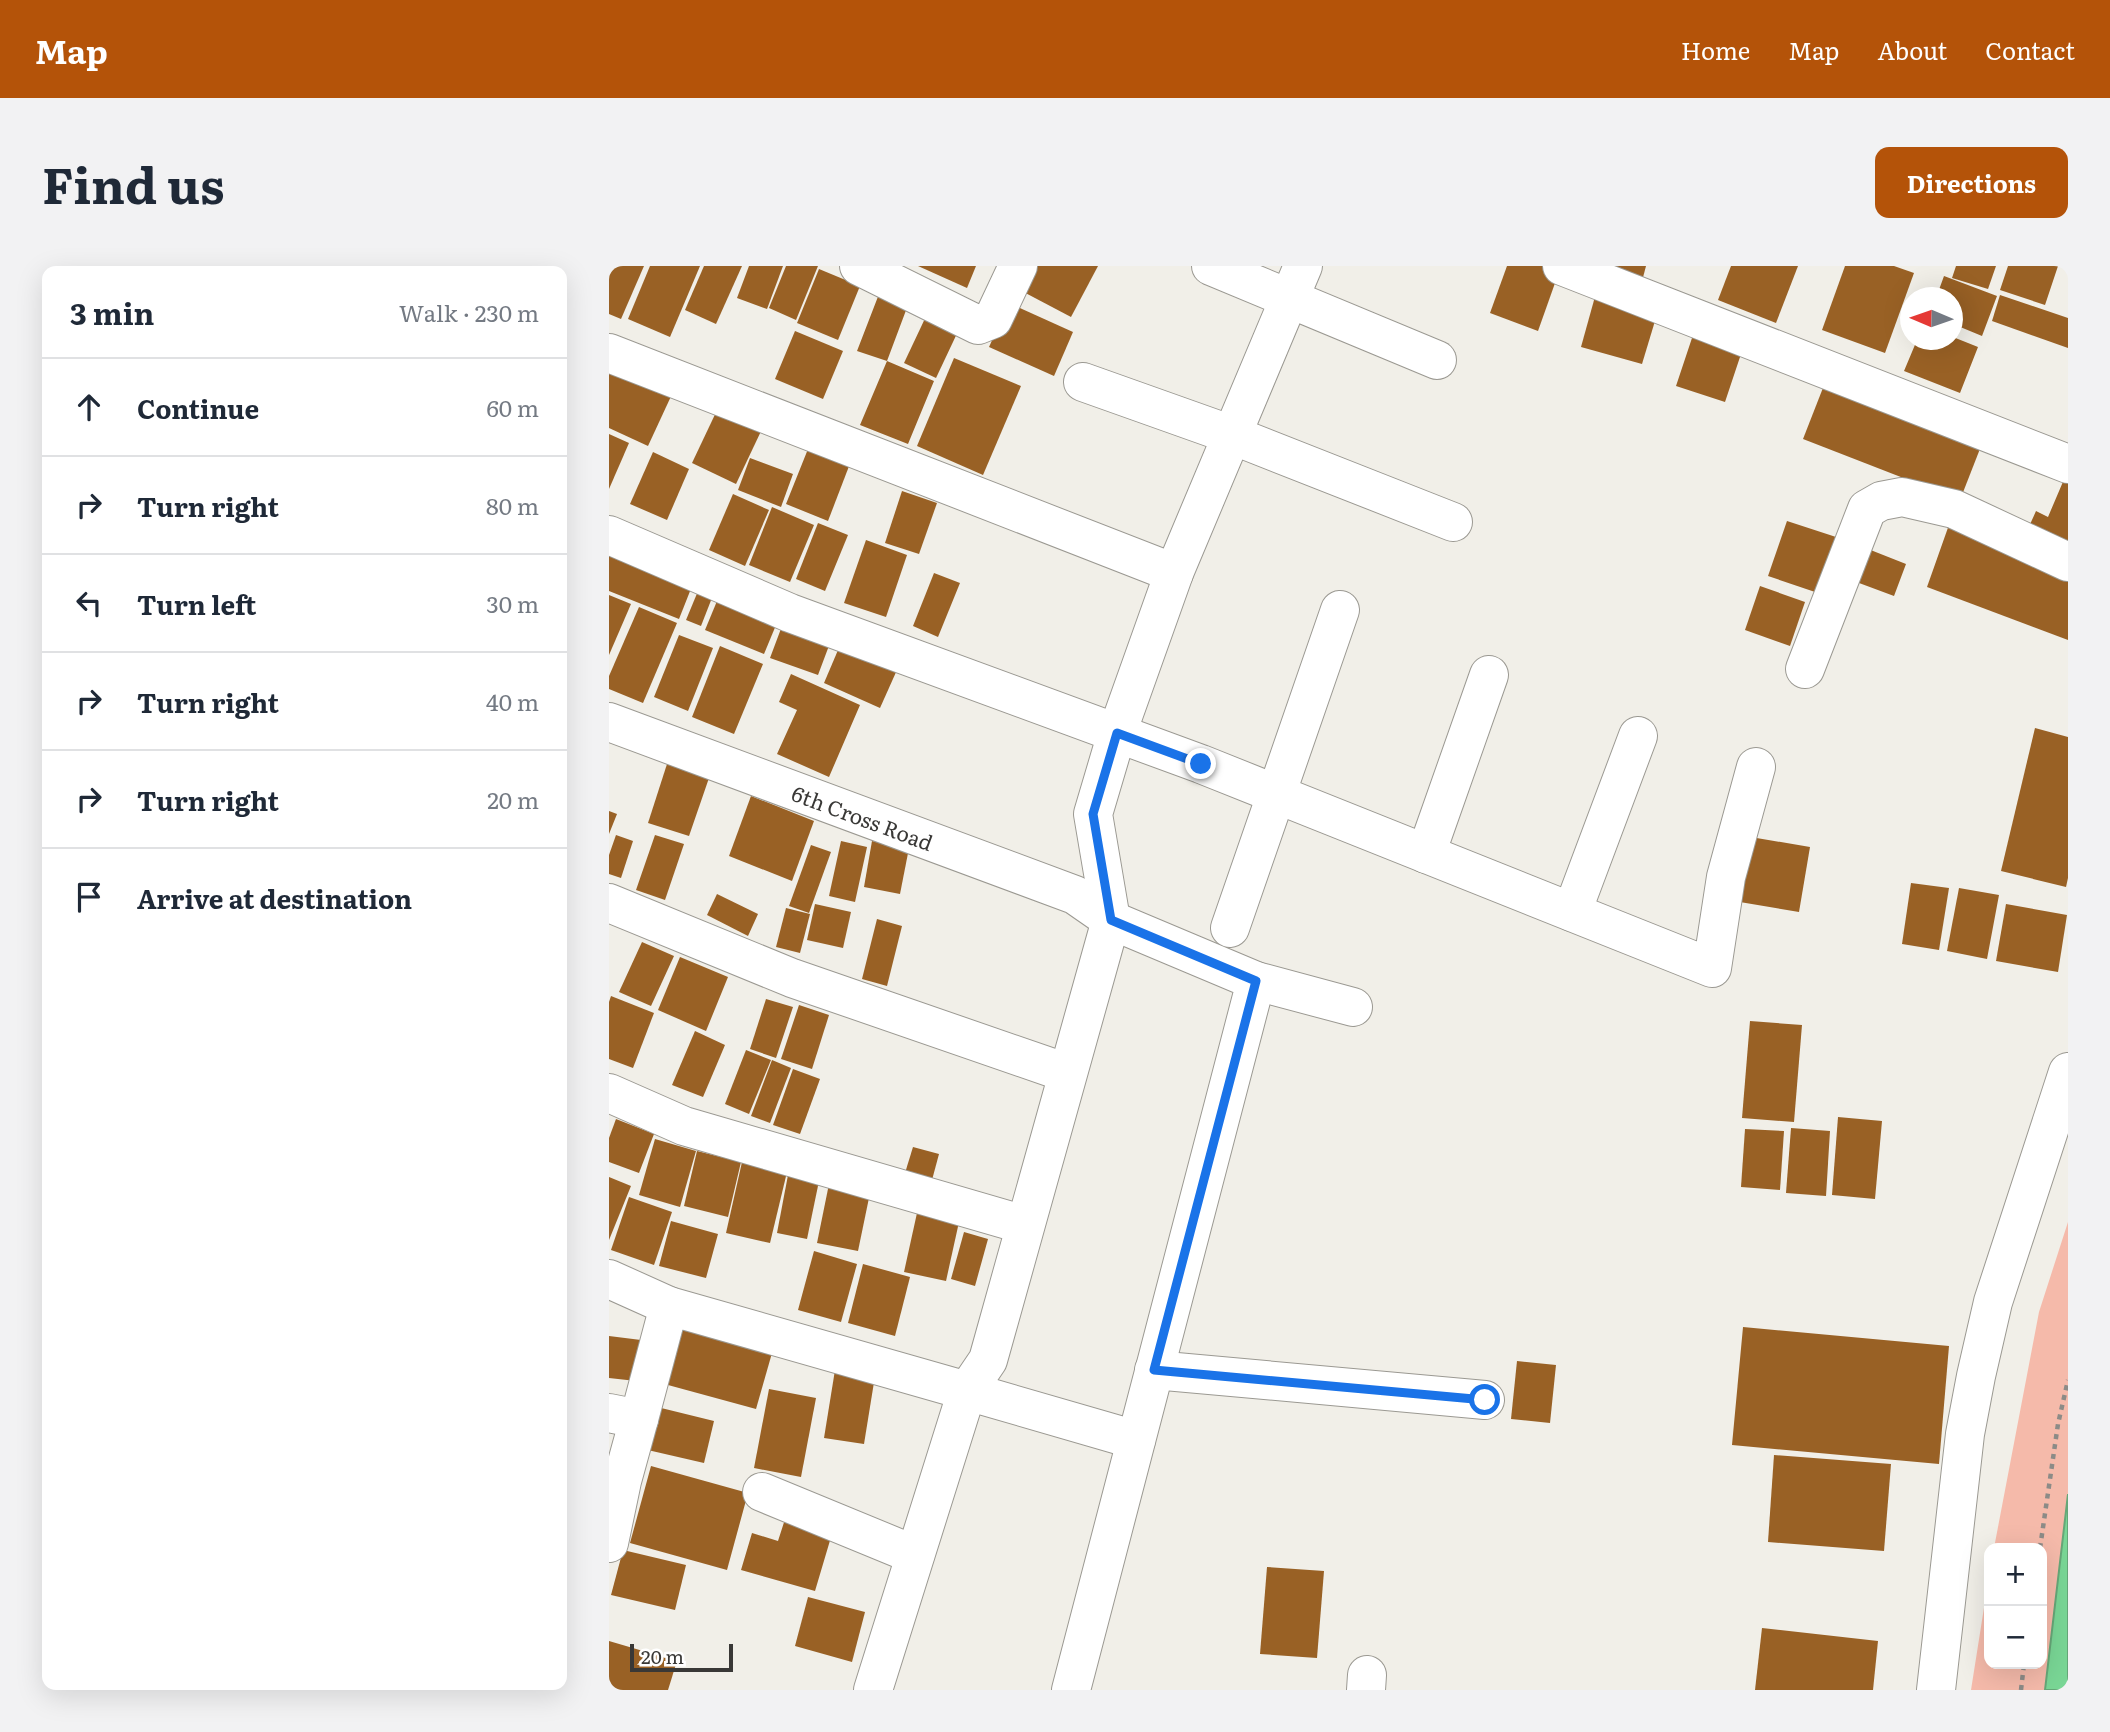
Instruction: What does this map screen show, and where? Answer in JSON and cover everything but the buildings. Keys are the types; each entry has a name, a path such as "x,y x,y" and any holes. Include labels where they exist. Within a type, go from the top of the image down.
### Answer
{"street":[{"path":"870,268 978,325 993,319 1018,266"},
{"path":"1211,266 1296,283 1437,360"},
{"path":"1562,266 2068,464"},
{"path":"873,1690 967,1391 988,1360 1111,920 1093,814 1117,733 1174,573 1296,283"},
{"path":"609,353 639,367 1174,573"},
{"path":"1083,382 1231,435 1453,522"},
{"path":"1805,668 1867,509 1881,501 1902,497 1954,509 2068,562"},
{"path":"609,535 790,613 1276,794 1712,968 1726,877 1756,767"},
{"path":"1230,928 1340,610"},
{"path":"1426,854 1489,675"},
{"name":"6th Cross Road","path":"609,722 1075,895 1111,920 1256,981 1353,1007"},
{"path":"1572,912 1638,736"},
{"path":"609,903 792,978 1067,1073"},
{"path":"1071,1690 1256,981"},
{"path":"1936,1690 1965,1434 1976,1376 1993,1302 2068,1072"},
{"path":"609,1093 684,1126 1025,1225"},
{"path":"609,1279 669,1306 1136,1440"},
{"path":"609,1544 622,1481 624,1416 669,1306"},
{"path":"1154,1370 1485,1400"},
{"path":"762,1492 915,1555"}],"path":[{"path":"2042,1543 2058,1424 2068,1380"},
{"path":"2021,1690 2023,1669"}],"shaded area":[{"path":"2068,1222 2068,1494 2045,1690 1971,1690 1984,1608 1984,1669 2047,1669 2047,1543 1995,1543 2039,1312"},
{"path":"2068,1494 2068,1690 2045,1690"}],"route":[{"path":"1201,764 1117,733 1093,814 1111,920 1256,981 1154,1370 1485,1400"}]}
